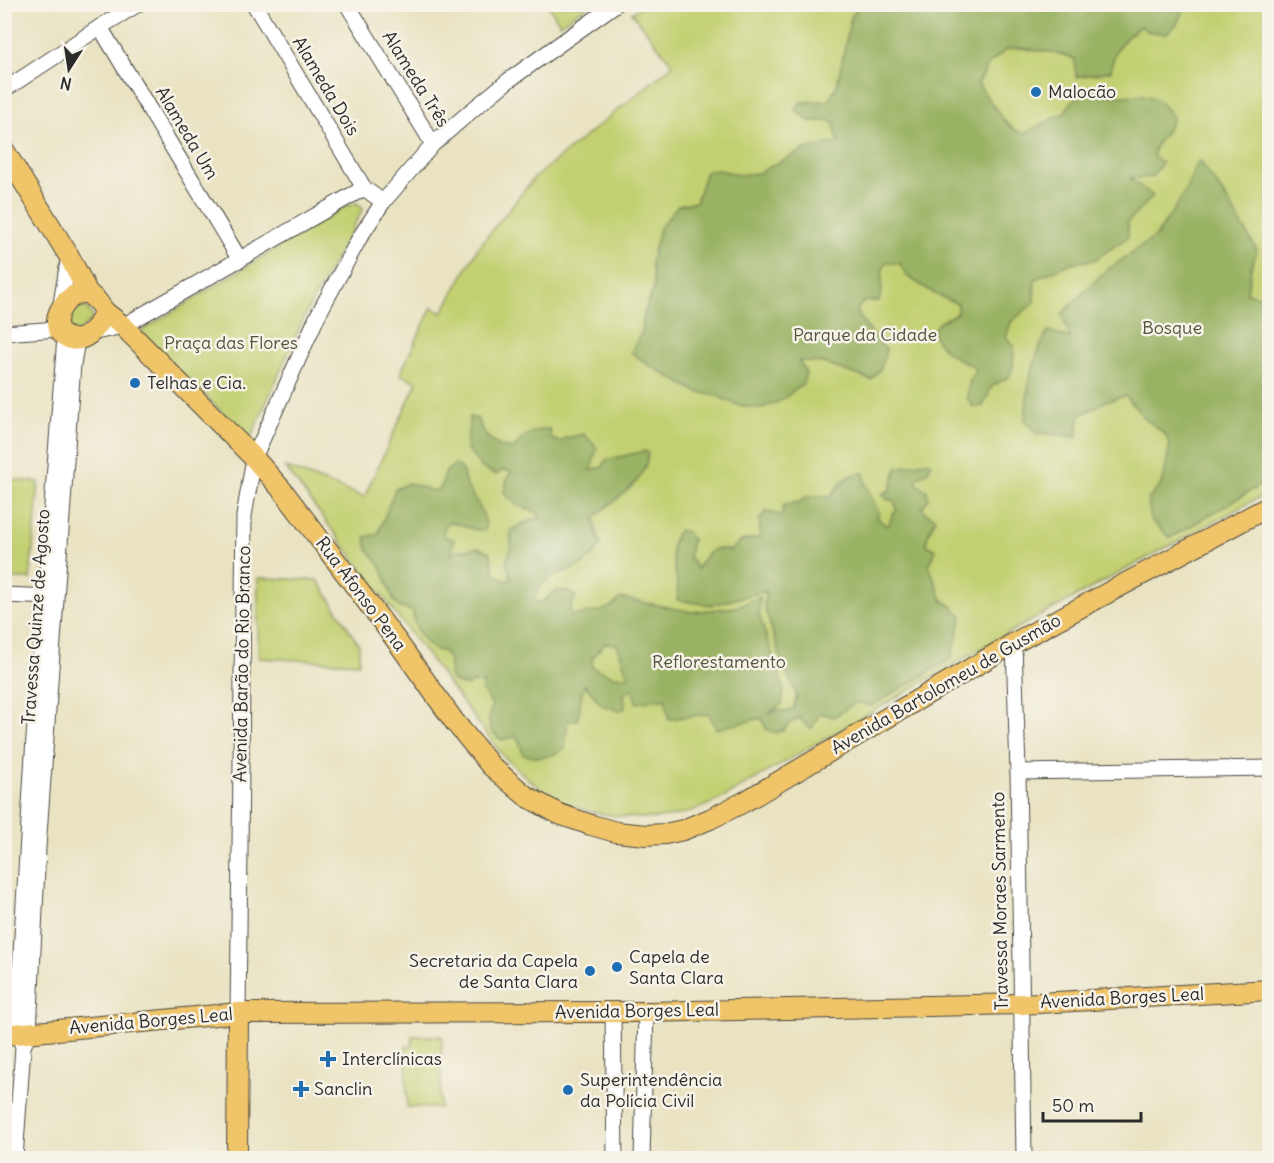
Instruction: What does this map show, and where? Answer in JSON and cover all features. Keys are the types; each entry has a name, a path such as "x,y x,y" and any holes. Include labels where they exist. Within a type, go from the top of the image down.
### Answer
{"main road":[{"path":"4,150 69,256 88,292 104,311 100,324 72,335 57,319 60,310 74,295 88,292"},
{"name":"Rua Afonso Pena","path":"104,311 123,326 254,458 283,491 454,721 491,766 526,796 559,814 616,832"},
{"name":"Avenida Bartolomeu de Gusmão","path":"616,832 665,834 683,830 710,819 744,802 1014,643 1269,506"},
{"name":"Avenida Borges Leal","path":"19,1037 238,1013 646,1012 1021,1004 1269,990"},
{"name":"Avenida Barão do Rio Branco","path":"237,1158 238,1013"}],"street":[{"path":"4,90 138,4"},
{"name":"Alameda Dois","path":"254,4 364,188"},
{"name":"Alameda Três","path":"347,4 433,144"},
{"name":"Avenida Barão do Rio Branco","path":"238,1013 244,516 254,458 318,315 360,237 383,202 433,144 509,80 616,4"},
{"name":"Alameda Um","path":"100,27 240,260"},
{"path":"4,333 72,335 123,326 364,188 383,202"},
{"path":"60,310 69,256"},
{"name":"Travessa Quinze de Agosto","path":"15,1158 19,1037 50,597 72,335"},
{"path":"4,595 50,597"},
{"name":"Travessa Moraes Sarmento","path":"1014,643 1024,1158"},
{"path":"1018,772 1269,768"},
{"path":"613,1012 615,1158"},
{"path":"642,1158 646,1012"}],"green space":[{"path":"548,5 589,5 560,24"},
{"name":"Parque da Cidade","path":"643,5 1269,5 1269,492 1010,632 717,801 690,812 662,818 634,818 604,814 565,803 540,788 503,756 285,467 364,497 417,382 400,374 432,307 442,313 478,248 534,178 673,65 632,13"},
{"path":"860,5 1186,5 1176,25 1166,34 1147,31 1140,26 1124,40 1117,49 1111,71 1076,77 1075,59 1057,53 1020,48 1007,49 989,64 978,84 1002,118 1013,129 1024,134 1064,113 1077,95 1094,85 1110,95 1140,95 1156,99 1173,116 1172,122 1154,150 1153,156 1162,163 1152,177 1130,178 1153,196 1128,222 1128,237 1094,260 1071,263 1035,279 1034,303 1011,322 1006,337 1014,347 1013,367 1009,377 992,386 983,406 973,407 967,397 970,380 976,370 945,350 932,332 938,323 957,313 958,304 935,294 907,276 900,264 886,262 879,301 865,301 857,309 866,326 886,350 881,368 871,380 823,363 799,361 806,373 803,384 780,401 762,408 735,404 715,395 697,392 647,364 631,352 642,331 644,313 654,288 651,261 659,229 678,205 696,202 706,171 721,170 738,175 758,173 805,149 839,142 833,121 809,121 796,110 801,102 828,101 837,85 851,17"},
{"name":"Bosque","path":"1199,160 1226,198 1257,250 1247,293 1269,299 1269,480 1170,538 1151,520 1148,500 1163,482 1170,444 1165,434 1145,419 1126,396 1106,401 1079,416 1077,437 1036,433 1025,421 1034,364 1048,331 1070,338 1062,314 1103,273 1156,236 1182,197"},
{"name":"Praça das Flores","path":"357,203 363,209 307,311 251,437 247,437 141,333 344,207"},
{"path":"87,308 92,319 80,331 61,328 71,310"},
{"name":"Reflorestamento","path":"470,417 478,419 483,431 491,441 508,448 515,448 525,436 539,430 550,429 551,439 561,442 566,438 584,434 597,448 591,470 603,467 606,460 645,451 648,453 646,465 636,482 595,517 596,531 601,544 581,565 546,580 534,600 541,603 555,591 569,591 576,596 570,609 571,617 609,608 621,598 692,612 736,607 760,597 759,615 784,689 782,704 768,714 778,710 793,709 797,696 781,659 764,606 766,591 712,605 677,600 678,591 672,546 679,530 687,532 692,540 689,556 697,569 710,552 718,549 730,551 739,542 760,537 760,519 767,511 781,516 784,505 818,495 829,498 847,478 864,473 866,485 879,513 877,517 885,525 889,525 892,515 897,511 894,500 888,500 882,494 890,490 897,468 929,461 931,464 929,470 918,478 916,483 927,491 928,499 922,508 936,518 927,537 927,545 936,550 929,565 942,600 952,606 962,617 951,659 871,706 856,702 834,717 820,713 812,728 800,718 788,724 784,730 775,733 766,729 762,718 716,729 709,714 669,719 665,698 637,703 632,689 624,694 625,708 619,711 602,705 585,685 577,720 566,722 565,748 545,757 523,754 518,738 502,740 491,730 489,716 492,705 481,689 484,683 471,683 467,686 456,683 449,676 450,661 443,651 426,643 415,624 413,611 400,608 394,601 381,567 368,550 365,537 378,534 395,489 409,483 433,491 440,489 446,472 455,464 462,469 465,482 486,524 485,530 480,530 448,522 443,534 454,540 451,556 457,550 477,547 490,552 494,572 505,581 512,579 506,563 511,547 511,530 541,517 538,513 517,505 504,493 511,472 503,470 496,475 481,467 466,448","holes":["605,643 617,644 628,677 613,676 592,667 592,658"]},
{"path":"5,479 39,482 30,579 5,579"},
{"path":"258,578 318,580 359,645 359,663 258,658"},
{"path":"412,1036 442,1036 440,1108 407,1107 406,1046 412,1046"}],"place":[{"name":"Malocão","path":"1036,92"},
{"name":"Telhas e Cia.","path":"135,383"},
{"name":"Capela de Santa Clara","path":"617,967"},
{"name":"Secretaria da Capela de Santa Clara","path":"590,971"},
{"name":"Interclínicas","path":"328,1059"},
{"name":"Sanclin","path":"301,1089"},
{"name":"Superintendência da Polícia Civil","path":"568,1090"}]}
